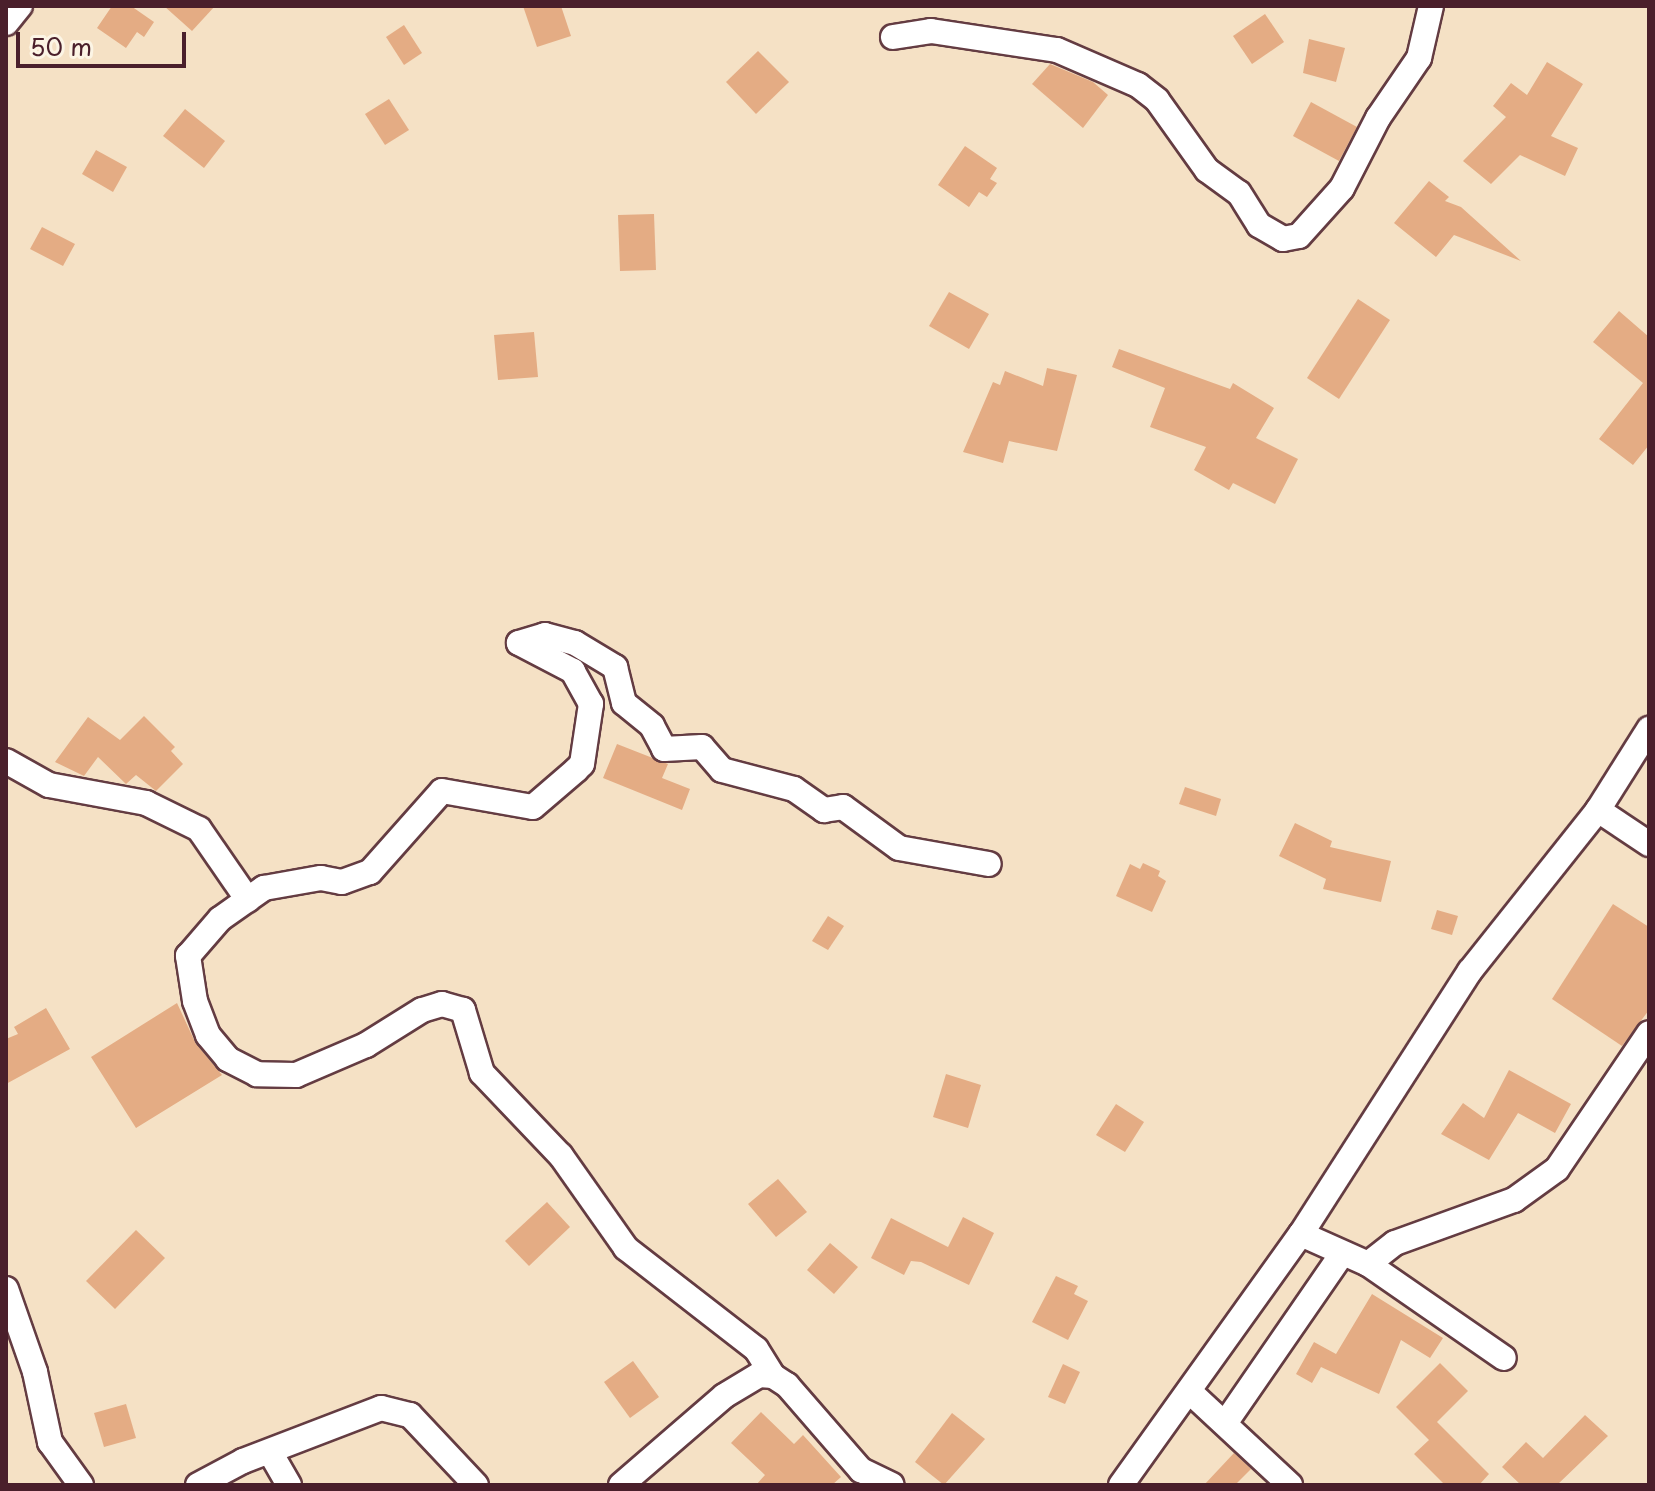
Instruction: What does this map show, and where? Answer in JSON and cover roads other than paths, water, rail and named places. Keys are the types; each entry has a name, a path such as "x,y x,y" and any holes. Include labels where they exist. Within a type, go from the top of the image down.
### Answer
{"street":[{"path":"6,23 20,6"},
{"path":"893,37 931,31 1057,50 1138,85 1157,100 1207,170 1239,193 1259,225 1283,239 1299,236 1342,188 1378,118 1419,58 1431,6"},
{"path":"892,1485 861,1470 773,1376 756,1349 626,1248 561,1156 482,1073 463,1010 442,1004 422,1010 366,1045 296,1075 257,1074 228,1059 208,1035 195,1001 188,956 220,919 264,888 321,878 342,882 370,872 442,791 533,807 576,770 582,764 591,704 573,671 519,643 545,635 575,643 615,667 624,703 652,726 664,749 702,747 722,770 794,789 824,810 843,807 899,848 989,864"},
{"path":"1121,1485 1301,1234 1470,971 1598,810 1649,729"},
{"path":"6,761 49,785 146,803 199,829 248,900"},
{"path":"1598,810 1649,844"},
{"path":"1368,1264 1395,1243 1514,1200 1557,1169 1649,1033"},
{"path":"1301,1234 1368,1264 1504,1358"},
{"path":"1226,1422 1342,1254"},
{"path":"6,1289 35,1372 50,1442 81,1485"},
{"path":"621,1485 724,1396 759,1375 773,1376"},
{"path":"1189,1391 1226,1422 1290,1485"},
{"path":"198,1485 371,1411 392,1409 410,1415 476,1485"},
{"path":"270,1452 289,1485"}]}
